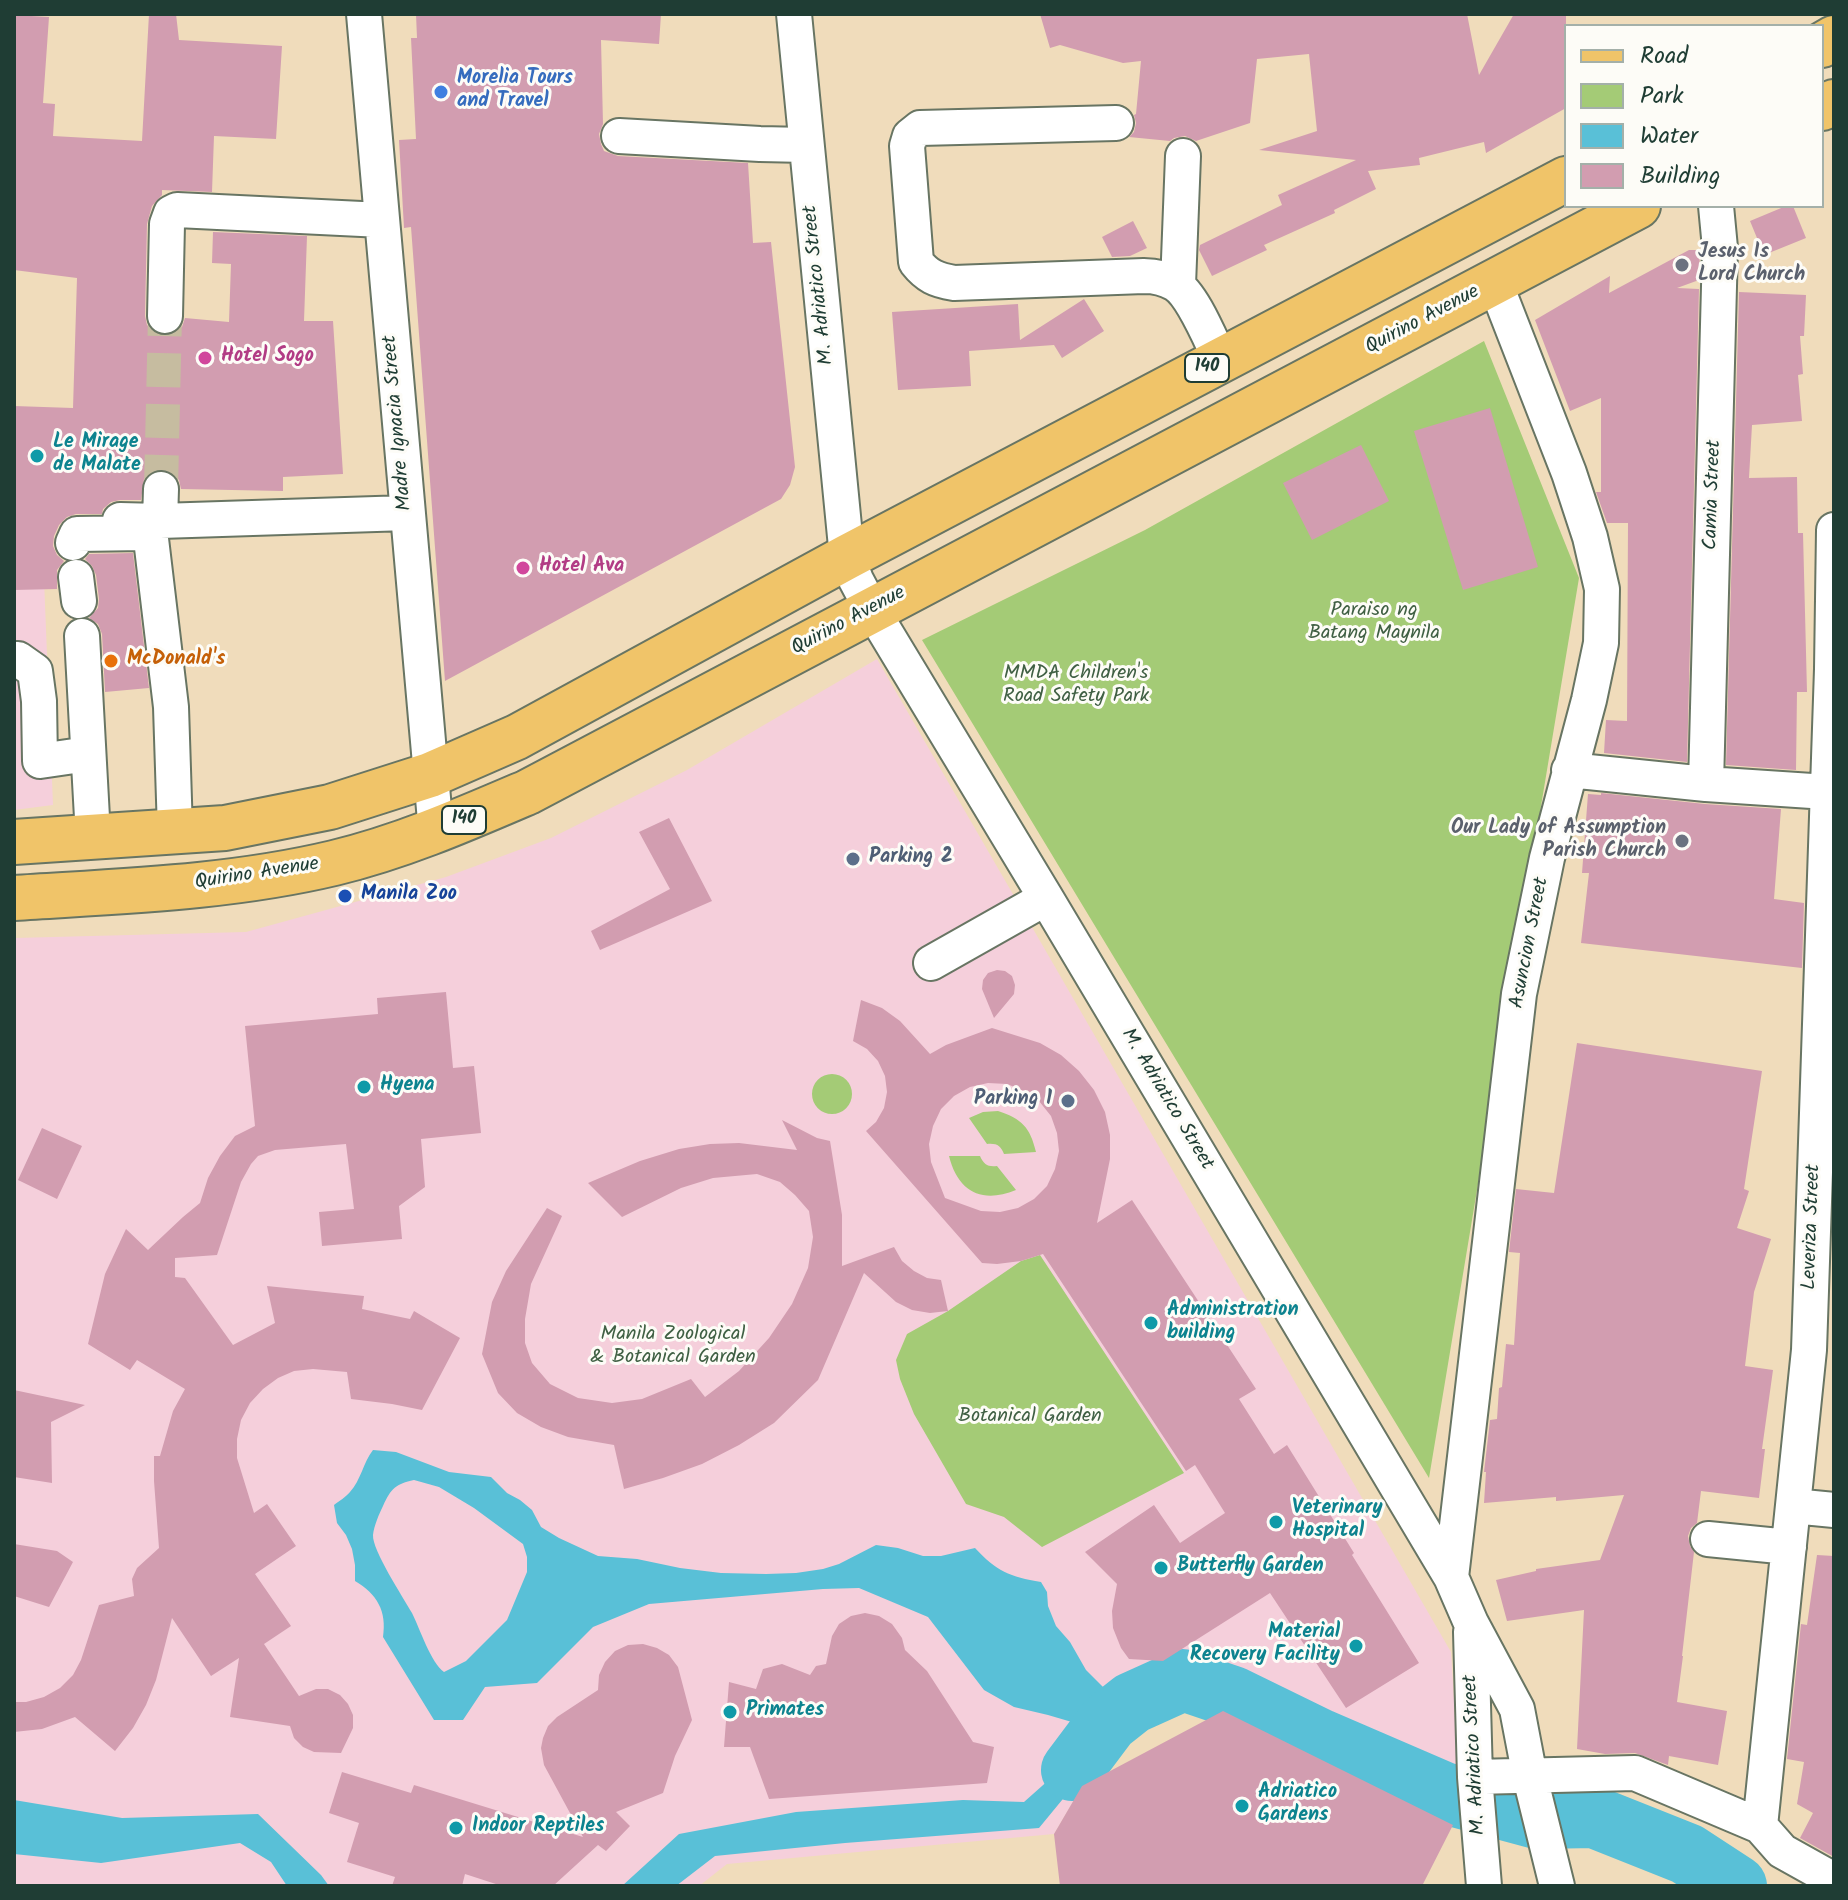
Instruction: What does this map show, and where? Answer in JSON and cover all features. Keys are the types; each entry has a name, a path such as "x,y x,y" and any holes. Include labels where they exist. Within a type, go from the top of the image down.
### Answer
{"main road":[{"name":"Quirino Avenue","path":"14,898 225,883 335,863 436,832 528,792 858,582 1221,361 1564,180"},
{"name":"Quirino Avenue","path":"14,842 225,828 330,807 430,775 858,582 1495,283 1634,208"}],"street":[{"name":"Madre Ignacia Street","path":"364,14 382,220 414,442 407,513 436,832"},
{"name":"M. Adriatico Street","path":"794,14 806,145 858,582 1451,1577 1471,1623 1517,1709 1531,1784 1557,1886"},
{"path":"1116,123 920,128 910,136 907,146 916,262 925,274 939,281 954,283 1161,277 1178,285 1194,306 1221,361"},
{"path":"619,136 806,145"},
{"path":"1178,285 1183,156"},
{"name":"Camia Street","path":"1706,784 1720,248 1716,208"},
{"path":"165,316 167,224 171,213 177,210 382,220"},
{"name":"Asuncion Street","path":"1451,1577 1519,994 1547,858 1601,643 1602,589 1590,537 1569,473 1495,283"},
{"path":"175,831 171,707 151,539 144,533 77,534 76,560 160,505 407,513"},
{"name":"Leveriza Street","path":"1760,1826 1809,1350 1833,669 1834,530"},
{"path":"82,636 93,836"},
{"path":"14,659 35,671 39,701 27,761 88,754"},
{"path":"1569,770 1827,792"},
{"path":"931,963 1046,898"},
{"path":"1793,1506 1834,1510"},
{"path":"1708,1539 1789,1547"},
{"name":"M. Adriatico Street","path":"1471,1623 1475,1781 1484,1886"},
{"path":"1475,1781 1531,1784 1635,1773 1760,1826 1782,1851 1834,1880"}],"shaded area":[{"path":"42,529 53,805 14,810 14,533"},
{"name":"Manila Zoological & Botanical Garden","path":"877,659 1451,1652 1459,1782 1288,1697 1180,1668 1111,1695 1083,1724 1104,1749 1054,1834 727,1864 699,1886 14,1886 14,938 246,932 446,877 551,838 687,770"}],"green space":[{"name":"Paraiso ng Batang Maynila","path":"1484,341 1579,578 1429,1478 922,640 1145,530"},
{"path":"832,1074 846,1080 852,1094 846,1108 832,1114 818,1108 812,1094 818,1080"},
{"path":"998,1111 1024,1125 1036,1152 1004,1154 998,1146 987,1144 969,1118 983,1112"},
{"path":"949,1156 980,1156 987,1165 997,1166 1016,1190 992,1196 973,1192 958,1178"},
{"name":"Botanical Garden","path":"1040,1255 1184,1473 1042,1547 1004,1517 966,1504 914,1414 896,1360 907,1334 948,1311 1021,1261"}],"water":[{"path":"373,1450 396,1452 449,1472 491,1477 507,1493 532,1510 541,1527 598,1556 721,1573 766,1574 823,1569 876,1545 923,1556 941,1556 975,1548 1004,1572 1041,1582 1047,1592 1048,1606 1056,1626 1070,1642 1086,1670 1140,1718 1104,1749 1039,1828 715,1856 676,1886 622,1886 679,1834 796,1812 963,1800 1024,1802 1051,1778 1082,1725 1014,1707 984,1690 928,1617 859,1588 649,1604 593,1627 537,1683 485,1687 463,1720 434,1720 383,1637 379,1604 355,1581 352,1549 337,1523 334,1505 354,1487","holes":["414,1480 439,1487 523,1544 527,1557 527,1572 507,1620 466,1661 444,1672 430,1654 412,1613 383,1562 373,1535 381,1509 395,1488"]},
{"path":"14,1800 122,1818 258,1814 329,1886 287,1886 271,1862 240,1843 101,1863 14,1854"}],"building":[{"path":"149,14 176,14 179,40 282,46 276,139 214,136 212,192 162,190 162,195 152,206 147,224 147,325 155,333 165,336 182,327 185,318 229,322 231,264 212,263 213,232 307,236 304,321 333,321 343,474 283,477 283,491 181,489 179,480 172,472 162,469 152,471 144,479 141,500 111,502 102,514 76,514 59,525 53,546 64,561 57,570 57,589 14,590 14,406 73,408 77,278 14,270 14,15 49,17 43,103 55,104 53,136 142,141"},
{"path":"416,14 661,14 659,44 601,40 601,144 604,151 618,156 748,163 753,243 771,242 795,467 790,485 781,499 445,681 411,227 404,228 399,140 416,139 411,38 417,38"},
{"path":"1040,14 1467,14 1479,75 1514,14 1566,14 1564,109 1486,153 1484,142 1419,158 1420,165 1368,171 1376,189 1334,210 1335,213 1264,245 1267,250 1212,276 1199,250 1200,245 1282,205 1278,195 1356,160 1259,150 1317,131 1309,54 1257,59 1250,123 1196,141 1185,136 1170,141 1129,137 1136,123 1134,115 1141,61 1123,63 1060,45 1050,48"},
{"path":"1781,208 1794,208 1806,238 1764,255 1750,221"},
{"path":"1133,221 1147,248 1130,256 1112,257 1102,237"},
{"path":"1689,250 1700,250 1699,280 1677,288 1699,289 1687,762 1604,753 1606,720 1627,721 1628,523 1607,523 1596,492 1601,492 1601,398 1570,411 1535,320 1610,276 1609,293"},
{"path":"1739,292 1806,295 1804,336 1800,336 1803,374 1798,375 1802,421 1752,425 1749,478 1797,477 1798,533 1803,533 1807,692 1797,692 1796,770 1726,765"},
{"path":"1084,299 1104,331 1062,358 1054,345 969,351 971,386 898,390 892,312 1018,304 1020,340"},
{"path":"1490,408 1538,567 1463,590 1414,431"},
{"path":"1361,445 1389,501 1312,540 1283,483"},
{"path":"133,553 149,688 105,692 102,634 98,624 89,618 98,608 96,575 85,559 89,554"},
{"path":"1588,794 1781,809 1774,899 1804,903 1802,968 1581,943 1589,873 1582,873"},
{"path":"669,818 712,901 600,950 591,931 670,889 639,832"},
{"path":"997,970 1012,976 1015,985 1014,994 994,1018 982,989 988,973"},
{"path":"446,992 453,1068 474,1066 481,1133 421,1139 425,1187 399,1206 402,1239 322,1246 319,1212 354,1209 346,1144 275,1150 258,1156 241,1182 217,1255 175,1258 175,1277 185,1278 233,1345 275,1323 267,1286 364,1296 362,1309 410,1319 414,1311 460,1338 422,1410 351,1399 347,1372 313,1369 294,1371 278,1378 250,1403 241,1420 237,1458 254,1513 267,1504 296,1546 255,1574 291,1626 264,1644 299,1696 316,1689 328,1689 348,1704 353,1715 353,1728 341,1753 314,1752 303,1747 294,1738 290,1726 230,1717 239,1658 211,1676 172,1618 156,1680 146,1705 115,1751 75,1717 42,1729 14,1732 14,1702 44,1697 60,1688 73,1675 99,1605 134,1596 132,1579 137,1568 159,1548 154,1456 160,1456 173,1411 185,1389 137,1360 130,1370 88,1344 105,1274 126,1229 148,1250 200,1203 208,1178 220,1156 235,1136 255,1126 245,1026 378,1014 377,998"},
{"path":"861,1000 882,1008 900,1021 930,1054 992,1028 1040,1043 1061,1055 1079,1071 1094,1090 1105,1112 1110,1135 1110,1159 1097,1223 1132,1200 1256,1389 1239,1399 1274,1454 1287,1445 1419,1663 1346,1708 1270,1593 1163,1661 1129,1659 1113,1628 1112,1611 1117,1584 1085,1552 1154,1505 1180,1543 1225,1513 1195,1465 1186,1471 1043,1254 1021,1261 982,1263 866,1131 884,1108 887,1092 885,1076 878,1061 867,1049 853,1041","holes":["988,1083 1007,1084 1039,1101 1051,1116 1059,1151 1047,1186 1034,1199 1018,1208 1000,1212 981,1211 945,1198 931,1162 929,1144 941,1109 954,1096 970,1087"]},
{"path":"1577,1043 1762,1071 1744,1189 1749,1191 1737,1228 1771,1239 1754,1292 1745,1366 1773,1370 1759,1498 1701,1491 1697,1523 1688,1536 1694,1552 1677,1702 1727,1711 1718,1765 1669,1756 1668,1765 1635,1753 1605,1754 1577,1749 1584,1610 1507,1621 1496,1580 1536,1569 1600,1560 1624,1495 1484,1503 1490,1420 1497,1419 1506,1344 1514,1345 1520,1253 1509,1252 1516,1189 1554,1193"},
{"path":"782,1120 817,1138 830,1141 842,1215 842,1266 894,1247 902,1261 914,1271 927,1278 941,1280 948,1311 930,1313 912,1310 896,1302 864,1273 818,1380 774,1423 702,1464 624,1489 614,1445 568,1437 541,1427 517,1413 498,1393 482,1354 492,1302 506,1271 547,1208 562,1216 531,1284 525,1319 525,1343 532,1363 550,1384 578,1398 612,1403 642,1399 691,1379 705,1397 739,1371 769,1338 792,1304 808,1268 813,1237 809,1211 780,1182 757,1174 713,1178 681,1188 622,1217 588,1183 640,1161 679,1149 710,1144 739,1143 797,1150"},
{"path":"42,1128 82,1146 57,1199 18,1180"},
{"path":"14,1390 85,1405 51,1422 52,1483 14,1477"},
{"path":"14,1544 57,1551 73,1562 49,1607 14,1596"},
{"path":"1817,1555 1834,1556 1834,1857 1800,1838 1813,1813 1797,1804 1804,1762 1787,1759 1801,1624 1807,1625"},
{"name":"Primates","path":"865,1613 879,1616 892,1624 902,1638 905,1650 927,1671 973,1742 994,1747 987,1783 769,1799 750,1747 724,1747 729,1682 756,1689 763,1669 782,1664 810,1675 816,1666 826,1664 832,1636 839,1624 851,1616"},
{"path":"643,1644 669,1655 678,1667 692,1720 675,1756 663,1793 616,1812 630,1826 606,1851 598,1845 553,1886 502,1886 465,1874 462,1886 392,1886 395,1877 347,1862 359,1823 329,1813 342,1772 411,1793 414,1785 583,1837 544,1765 543,1738 548,1726 557,1717 598,1690 599,1675 615,1651 628,1645"},
{"name":"Adriatico Gardens","path":"1223,1711 1453,1825 1422,1886 1060,1886 1054,1834 1082,1786"}],"waterway":[{"path":"1072,1770 1108,1722 1132,1703 1183,1680 1233,1697 1321,1740 1444,1793 1537,1818 1594,1817 1687,1854 1736,1886"}],"tunnel":[{"path":"161,489 165,316"}],"place":[{"name":"Morelia Tours and Travel","path":"441,92"},
{"name":"Jesus Is Lord Church","path":"1682,265"},
{"name":"Hotel Sogo","path":"205,358"},
{"name":"Le Mirage de Malate","path":"37,456"},
{"name":"Hotel Ava","path":"523,568"},
{"name":"McDonald's","path":"111,661"},
{"name":"Our Lady of Assumption Parish Church","path":"1682,841"},
{"name":"Parking 2","path":"853,859"},
{"name":"Manila Zoo","path":"345,896"},
{"name":"Hyena","path":"364,1087"},
{"name":"Parking 1","path":"1068,1101"},
{"name":"Administration building","path":"1151,1323"},
{"name":"Veterinary Hospital","path":"1276,1522"},
{"name":"Butterfly Garden","path":"1161,1568"},
{"name":"Material Recovery Facility","path":"1356,1646"},
{"name":"Primates","path":"730,1712"},
{"name":"Adriatico Gardens","path":"1242,1806"},
{"name":"Indoor Reptiles","path":"456,1828"}],"park label":[{"name":"MMDA Children's Road Safety Park","path":"1076,686"}]}
